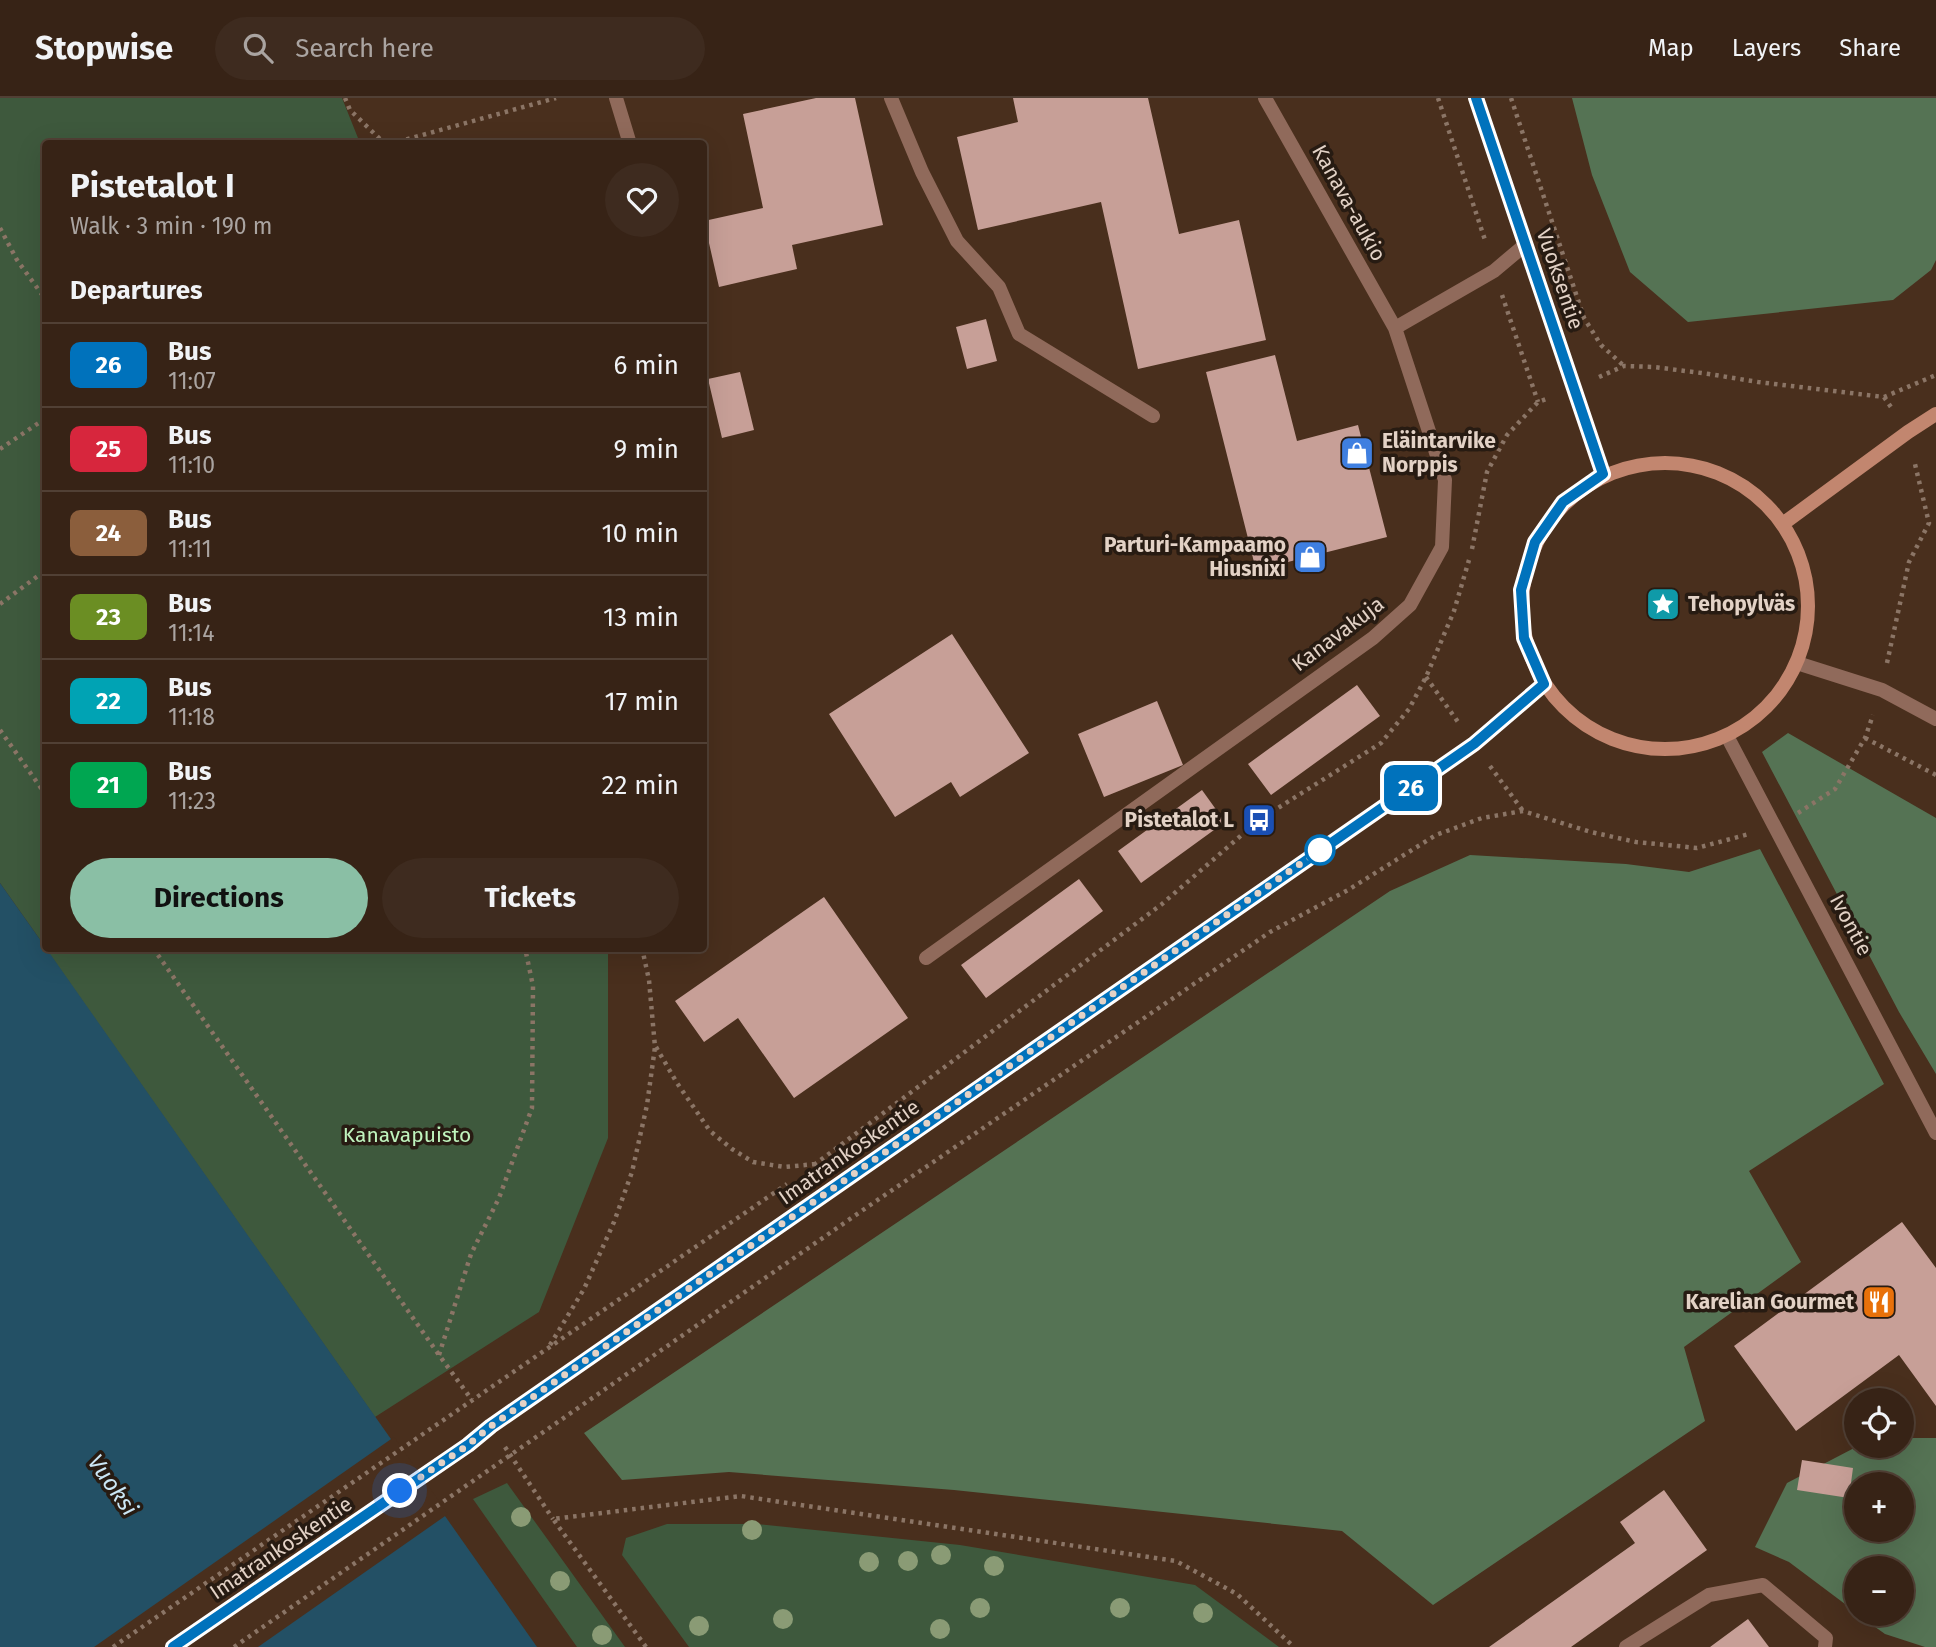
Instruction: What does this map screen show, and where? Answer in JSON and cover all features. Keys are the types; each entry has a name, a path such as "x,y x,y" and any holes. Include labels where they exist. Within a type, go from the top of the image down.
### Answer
{"main road":[{"path":"1784,523 1936,414"},
{"path":"1652,461 1703,466 1748,487 1784,523 1804,567 1809,616 1797,663 1780,693 1756,717 1727,736 1687,748 1646,749 1606,737 1570,715 1544,684 1524,638 1521,590 1535,542 1563,502 1603,474 1652,461"},
{"name":"Imatrankoskentie","path":"173,1647 468,1445 491,1426 1474,744 1544,684"}],"street":[{"path":"616,98 629,140"},
{"path":"891,98 922,172 957,241 999,287 1019,334 1153,415"},
{"name":"Kanava-aukio","path":"1265,98 1395,328"},
{"name":"Vuoksentie","path":"1476,98 1603,474"},
{"path":"1395,328 1494,271 1526,244"},
{"name":"Kanavakuja","path":"926,958 1362,646 1410,605 1442,547 1445,480 1395,328"},
{"path":"1797,663 1882,690 1936,719"},
{"name":"Ivontie","path":"1727,736 1936,1133"},
{"path":"1626,1647 1709,1595 1763,1585 1826,1638 1825,1647"}],"path":[{"path":"345,98 350,110 380,140"},
{"path":"404,140 556,98"},
{"path":"1511,98 1584,318 1601,345 1623,366"},
{"path":"0,228 16,260 42,295"},
{"path":"805,1171 1162,904 1259,821 1381,743 1409,709 1454,611 1475,538 1487,472 1507,435 1538,402 1623,366 1667,369 1758,383 1884,397 1936,375"},
{"path":"234,1647 863,1210 1270,932 1348,890 1436,835 1482,818 1523,811 1591,832 1636,842 1697,848 1776,827 1835,789 1865,738 1882,690 1909,562 1929,523 1908,432 1884,397"},
{"path":"0,449 42,421"},
{"path":"0,604 42,572"},
{"path":"0,730 42,789"},
{"path":"1865,738 1936,775"},
{"path":"156,952 473,1400"},
{"path":"439,1355 471,1254 499,1198 532,1108 533,986 526,952"},
{"path":"548,1348 584,1289 614,1222 632,1172 647,1105 655,1047 649,980 643,952"},
{"path":"655,1047 710,1131 732,1149 753,1162 785,1167 816,1163"},
{"path":"113,1647 794,1179"},
{"path":"510,1455 646,1647"},
{"path":"553,1519 741,1496 1176,1561 1237,1594 1294,1647"}],"green space":[{"path":"0,98 342,98 359,140 42,140 42,942 0,883"},
{"path":"1572,98 1936,98 1936,260 1931,270 1893,300 1688,322 1630,272 1592,175"},
{"path":"1788,733 1936,818 1936,1074 1899,1012 1762,752"},
{"path":"1760,849 1884,1084 1749,1171 1801,1262 1684,1347 1705,1421 1433,1605 1342,1531 954,1490 729,1472 622,1480 584,1433 1390,891 1470,855 1626,864 1689,872"},
{"name":"Kanavapuisto","path":"48,952 608,952 608,1138 539,1312 375,1417"},
{"path":"1914,1438 1936,1438 1936,1647 1925,1647 1885,1634 1874,1626 1914,1626 1914,1556 1844,1556 1844,1603 1789,1562 1755,1547 1787,1483 1844,1453 1844,1458 1914,1458"},
{"path":"507,1483 625,1647 577,1647 473,1499"},
{"path":"667,1524 756,1524 960,1545 1195,1585 1279,1647 689,1647 622,1555 626,1538"}],"water":[{"name":"Vuoksi","path":"0,883 42,942 42,952 49,952 537,1647 0,1647"}],"pier":[{"path":"394,1437 448,1514 258,1647 94,1647"}],"building":[{"path":"816,98 855,98 883,225 792,245 797,269 719,287 707,234 707,220 763,208 743,114"},
{"path":"1013,98 1148,98 1179,234 1239,220 1266,340 1138,369 1101,202 978,230 957,137 1018,122"},
{"path":"986,319 997,361 967,369 956,327"},
{"path":"1275,355 1297,441 1358,425 1387,537 1256,570 1206,372"},
{"path":"740,372 754,430 722,438 708,379"},
{"path":"952,634 1029,753 960,797 951,782 895,817 829,714"},
{"path":"1357,685 1380,716 1271,795 1248,764"},
{"path":"1157,701 1183,765 1104,797 1078,734"},
{"path":"1202,790 1225,822 1141,883 1118,851"},
{"path":"1079,879 1103,911 986,998 961,965"},
{"path":"824,897 908,1018 794,1098 738,1018 704,1042 675,1001"},
{"path":"1902,1222 1936,1268 1936,1406 1899,1355 1854,1388 1844,1388 1844,1396 1796,1431 1734,1346"},
{"path":"1802,1460 1853,1468 1852,1472 1844,1472 1844,1497 1797,1490"},
{"path":"1664,1490 1707,1550 1571,1647 1489,1647 1635,1543 1620,1522"},
{"path":"1748,1619 1769,1647 1710,1647"}],"bus line":[{"name":"26","path":"173,1647 468,1445 491,1426 1474,744 1544,684 1524,638 1521,590 1535,542 1563,502 1603,474 1476,98"}],"place":[{"name":"Eläintarvike Norppis","path":"1357,453"},
{"name":"Parturi-Kampaamo Hiusnixi","path":"1310,557"},
{"name":"Tehopylväs","path":"1663,604"},
{"name":"Pistetalot L","path":"1259,820"},
{"name":"Karelian Gourmet","path":"1879,1302"}],"route":[{"path":"400,1491 1320,850"}]}
